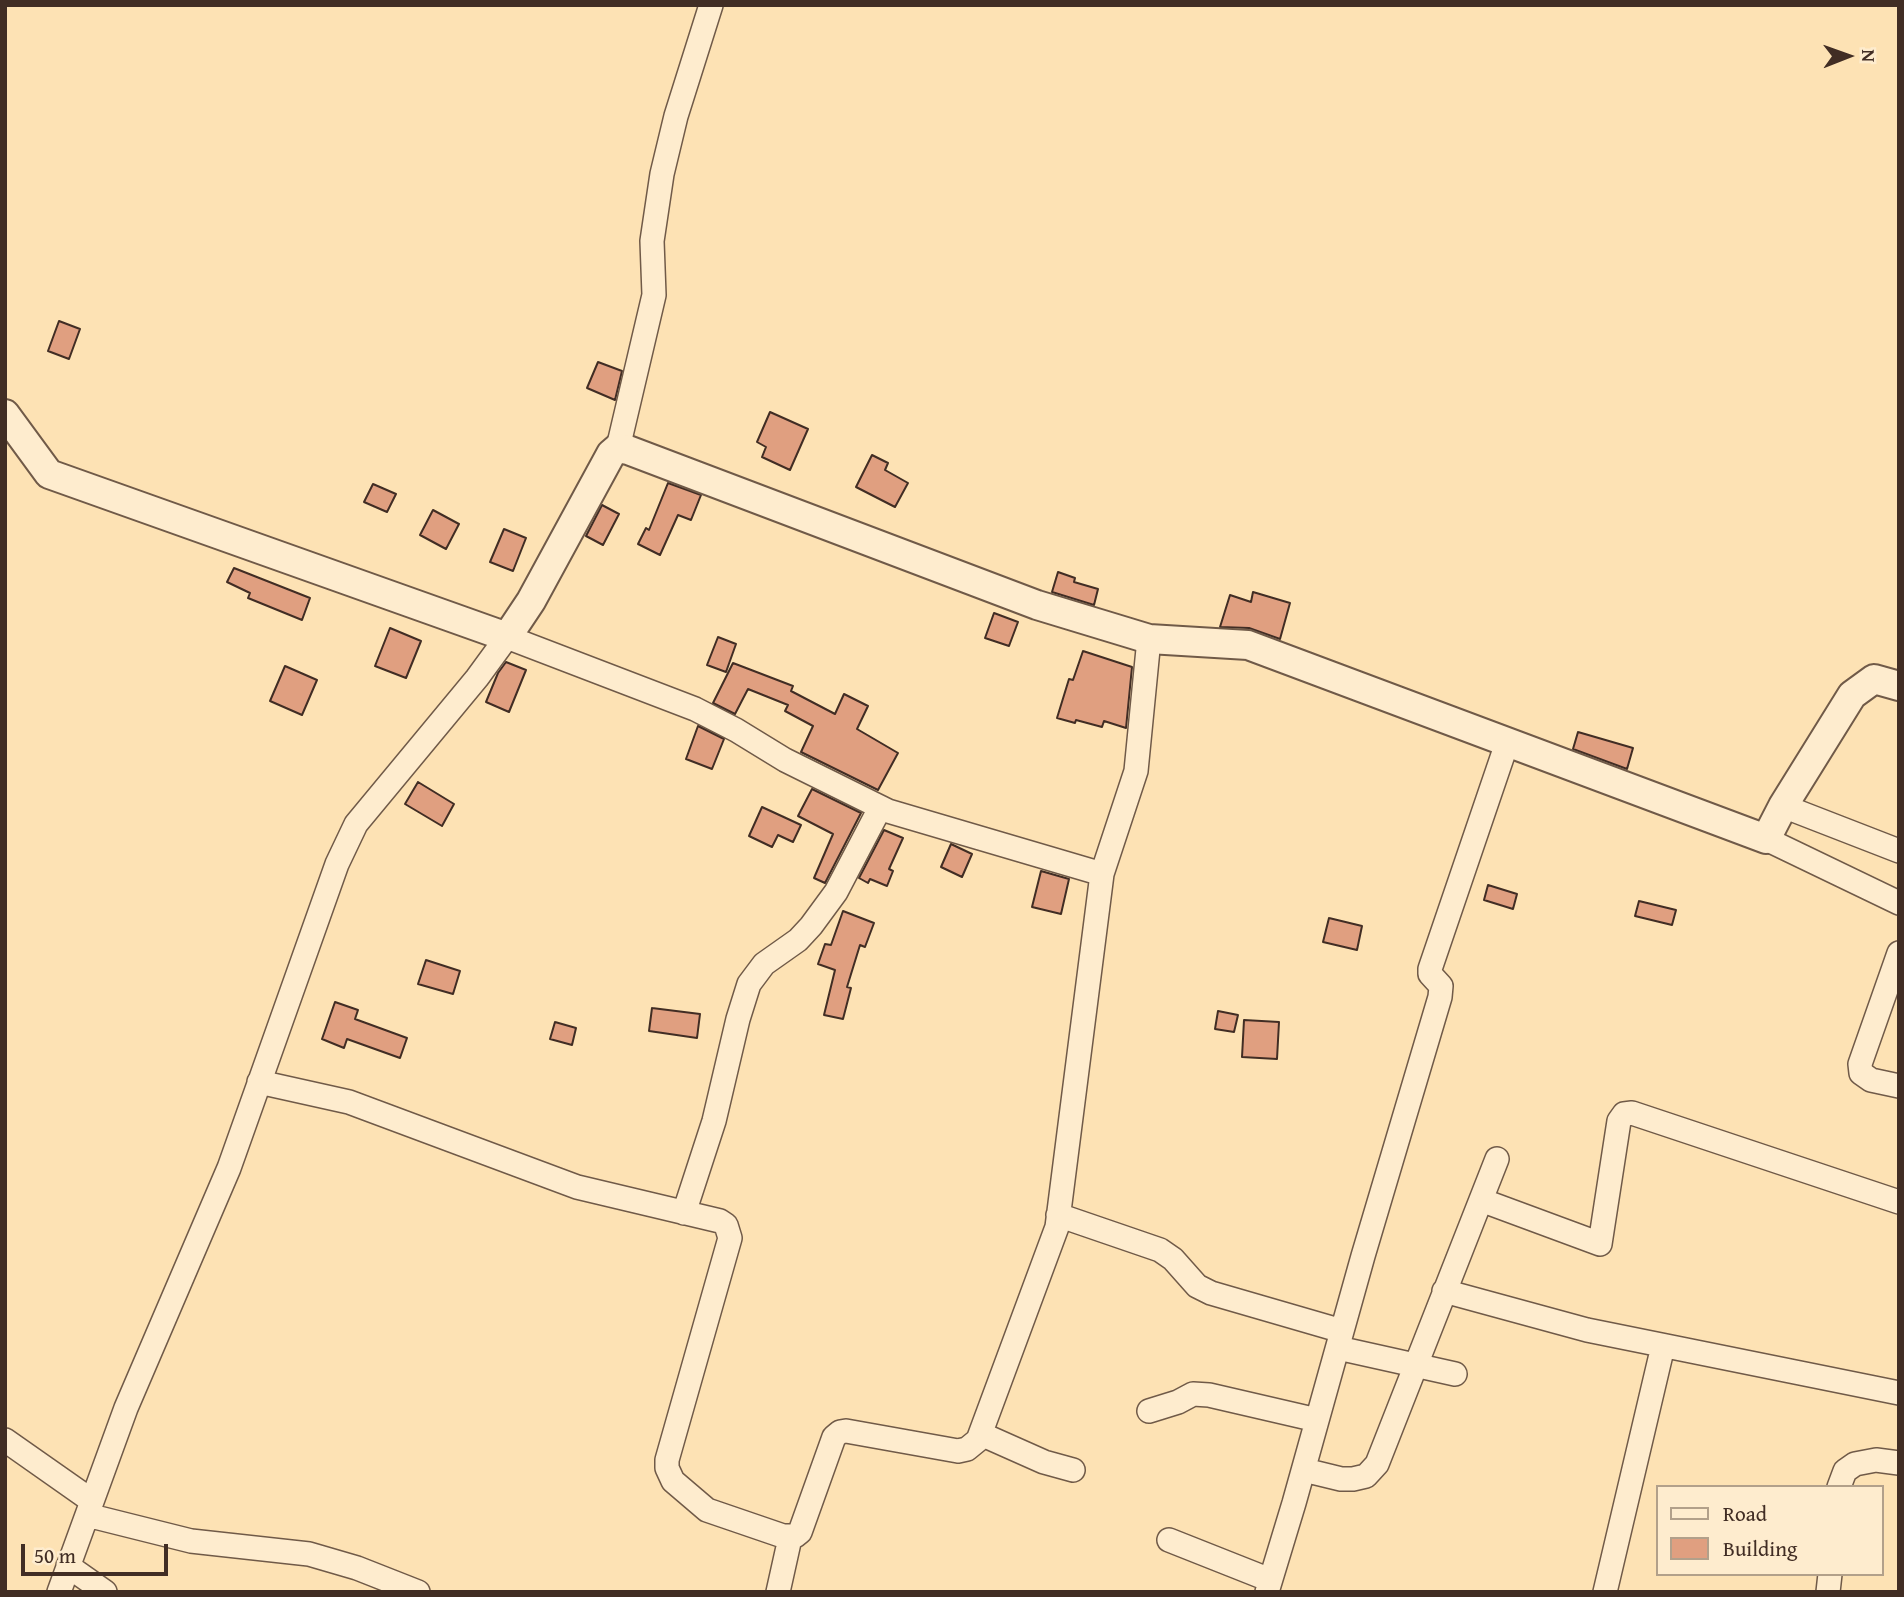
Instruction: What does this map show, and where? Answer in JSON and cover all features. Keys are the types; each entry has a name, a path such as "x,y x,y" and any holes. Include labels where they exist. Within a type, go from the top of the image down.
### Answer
{"street":[{"path":"618,449 654,295 652,241 662,174 676,116 711,5"},
{"path":"5,414 49,474 507,637 695,709 785,760 880,808 1102,874"},
{"path":"59,1592 126,1408 229,1168 337,864 356,824 477,678 507,637 531,601 611,454 618,449 628,450 1037,605 1149,639 1248,645 1766,839 1899,903"},
{"path":"778,1592 790,1538 800,1532 834,1437 840,1432 958,1451 973,1445 981,1434 1057,1227 1102,874 1136,771 1149,639"},
{"path":"1766,839 1783,806 1852,695 1874,679 1899,686"},
{"path":"1169,1540 1268,1586 1440,997 1441,986 1430,974 1430,969 1507,743"},
{"path":"1783,806 1899,851"},
{"path":"684,1213 714,1121 738,1018 749,985 764,964 798,940 811,926 836,892 880,808"},
{"path":"1899,953 1860,1064 1861,1073 1871,1080 1899,1086"},
{"path":"260,1082 349,1102 577,1187 720,1221 726,1226 730,1238 667,1460 668,1474 707,1510 790,1538"},
{"path":"1482,1200 1600,1244 1619,1121 1624,1114 1632,1113 1899,1202"},
{"path":"1304,1470 1341,1479 1366,1476 1377,1464 1497,1159"},
{"path":"1058,1214 1160,1250 1197,1286 1211,1293 1415,1365 1455,1374"},
{"path":"1444,1291 1587,1330 1899,1393"},
{"path":"1605,1592 1663,1346"},
{"path":"1149,1411 1193,1394 1209,1395 1317,1420"},
{"path":"981,1434 1044,1462 1073,1470"},
{"path":"5,1440 89,1508 191,1541 309,1554 357,1568 418,1592"},
{"path":"1840,1485 1845,1471 1855,1464 1876,1460 1899,1463"},
{"path":"68,1566 105,1592"}],"building":[{"path":"59,321 80,329 69,359 48,351"},
{"path":"598,362 622,371 615,400 587,388"},
{"path":"770,412 808,429 790,470 762,457 766,447 757,442"},
{"path":"872,455 888,463 885,470 908,483 895,507 856,487"},
{"path":"668,483 701,495 691,520 678,515 660,555 638,544 646,528 649,530"},
{"path":"373,484 396,494 387,512 364,502"},
{"path":"602,505 619,514 603,545 586,536"},
{"path":"433,510 459,524 446,549 420,535"},
{"path":"504,529 526,538 513,571 490,562"},
{"path":"234,568 310,598 302,620 248,598 250,593 227,582"},
{"path":"1058,572 1075,578 1074,582 1098,589 1094,605 1052,592"},
{"path":"1253,592 1290,603 1280,639 1249,628 1220,627 1230,595 1251,602"},
{"path":"994,613 1018,622 1009,646 985,638"},
{"path":"390,628 421,641 406,678 375,666"},
{"path":"718,637 736,644 726,672 707,665"},
{"path":"1083,651 1132,667 1126,728 1104,721 1102,727 1057,718 1069,679 1073,680"},
{"path":"506,662 526,670 509,712 486,702 498,673"},
{"path":"733,663 793,686 791,691 835,714 844,694 868,706 857,729 898,753 878,790 801,752 813,726 785,711 788,705 748,689 735,714 713,703"},
{"path":"285,666 317,680 302,715 270,701"},
{"path":"698,726 724,739 712,769 686,759"},
{"path":"1578,732 1633,748 1627,769 1573,749"},
{"path":"418,782 454,804 442,826 405,804"},
{"path":"812,789 861,813 825,883 814,878 833,834 798,816"},
{"path":"762,807 801,825 793,842 778,835 772,847 749,836"},
{"path":"884,830 903,838 889,869 893,871 887,886 870,879 868,883 859,878"},
{"path":"951,844 972,854 962,877 941,867"},
{"path":"1041,871 1069,879 1061,914 1032,907"},
{"path":"1488,885 1517,894 1513,909 1484,900"},
{"path":"1639,901 1676,910 1672,925 1635,916"},
{"path":"843,911 874,923 865,947 860,945 847,987 851,988 843,1019 824,1015 835,970 818,964 825,944 831,945"},
{"path":"1329,918 1362,926 1357,950 1323,942"},
{"path":"426,960 460,971 453,994 418,984"},
{"path":"335,1002 358,1010 355,1019 407,1038 400,1058 347,1039 344,1048 322,1039"},
{"path":"652,1008 700,1014 697,1038 649,1031"},
{"path":"1218,1011 1238,1015 1234,1032 1215,1029"},
{"path":"1244,1020 1279,1022 1277,1059 1242,1057"},
{"path":"555,1022 576,1028 572,1045 550,1039"}]}
